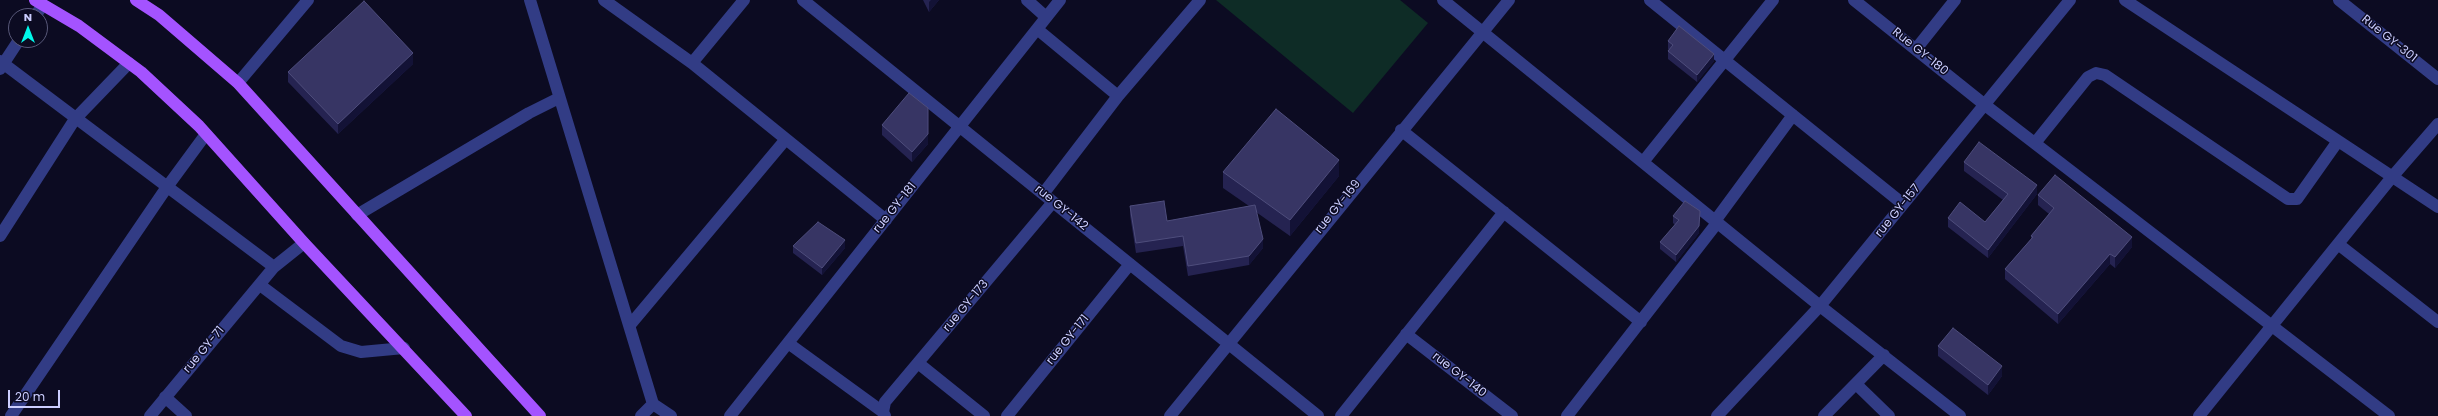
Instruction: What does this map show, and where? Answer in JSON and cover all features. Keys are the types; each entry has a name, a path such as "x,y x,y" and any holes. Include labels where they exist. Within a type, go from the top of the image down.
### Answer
{"main road":[{"path":"136,0 159,15 238,83 540,416"},
{"path":"39,2 79,26 129,63 206,134 304,243 404,348 466,416"}],"street":[{"path":"238,83 308,0"},
{"path":"530,0 653,404 671,416"},
{"path":"604,0 692,63 886,220"},
{"path":"692,63 744,0"},
{"name":"rue GY-142","path":"803,0 1318,416"},
{"path":"1027,0 1046,17"},
{"name":"rue GY-181","path":"730,416 1060,0"},
{"name":"rue GY-173","path":"884,414 885,402 918,363 1048,198 1118,96 1200,0"},
{"path":"1443,0 1820,306 1960,416"},
{"name":"rue GY-169","path":"1170,416 1401,130 1484,33 1509,0"},
{"path":"1650,0 1903,204"},
{"path":"1643,162 1773,0"},
{"name":"Rue GY-180","path":"1854,0 1985,105 2389,416"},
{"path":"1916,50 1955,0"},
{"name":"rue GY-157","path":"1717,416 1820,306 2070,0"},
{"path":"2125,0 2438,207"},
{"name":"Rue GY-301","path":"2340,0 2438,79"},
{"path":"1037,29 1118,96"},
{"path":"13,48 1,65 274,267"},
{"path":"0,236 75,119 129,63"},
{"path":"2035,143 2088,77 2096,72 2105,75 2288,199 2297,198 2338,141"},
{"path":"357,215 530,113 560,98"},
{"path":"1567,416 1641,322 1716,222 1793,115"},
{"path":"2199,416 2392,177 2438,124"},
{"path":"1401,130 1641,322"},
{"path":"11,416 167,187 206,134"},
{"path":"630,325 786,139"},
{"path":"1341,416 1504,212"},
{"name":"rue GY-71","path":"150,416 274,267 304,243"},
{"path":"2338,244 2438,322"},
{"name":"rue GY-171","path":"1007,416 1130,264"},
{"path":"260,285 341,346 361,352 404,348"},
{"name":"rue GY-140","path":"1406,334 1512,416"},
{"path":"788,343 884,414"},
{"path":"1824,416 1884,355"},
{"path":"918,363 984,416"},
{"path":"1856,384 1889,416"},
{"path":"165,397 186,416"},
{"path":"641,416 653,404"}],"green space":[{"path":"1216,0 1400,0 1428,23 1353,113"}],"building":[{"path":"364,1 413,53 338,124 288,72"},
{"path":"1679,26 1714,54 1697,75 1668,51 1673,45 1668,41"},
{"path":"909,93 928,108 928,134 912,152 882,125"},
{"path":"1276,109 1339,160 1290,220 1223,172"},
{"path":"1979,142 2037,185 1988,250 1948,218 1960,202 1985,222 2008,194 1964,162"},
{"path":"2055,175 2132,237 2115,257 2110,254 2058,314 2005,269 2033,237 2031,236 2054,208 2038,195"},
{"path":"1164,201 1167,221 1255,205 1263,239 1249,256 1188,266 1183,236 1136,243 1130,206"},
{"path":"1685,201 1700,211 1699,226 1676,255 1660,242 1679,220 1673,216"},
{"path":"818,222 845,240 822,268 793,246"},
{"path":"1953,328 2002,366 1988,385 1938,346"}]}
